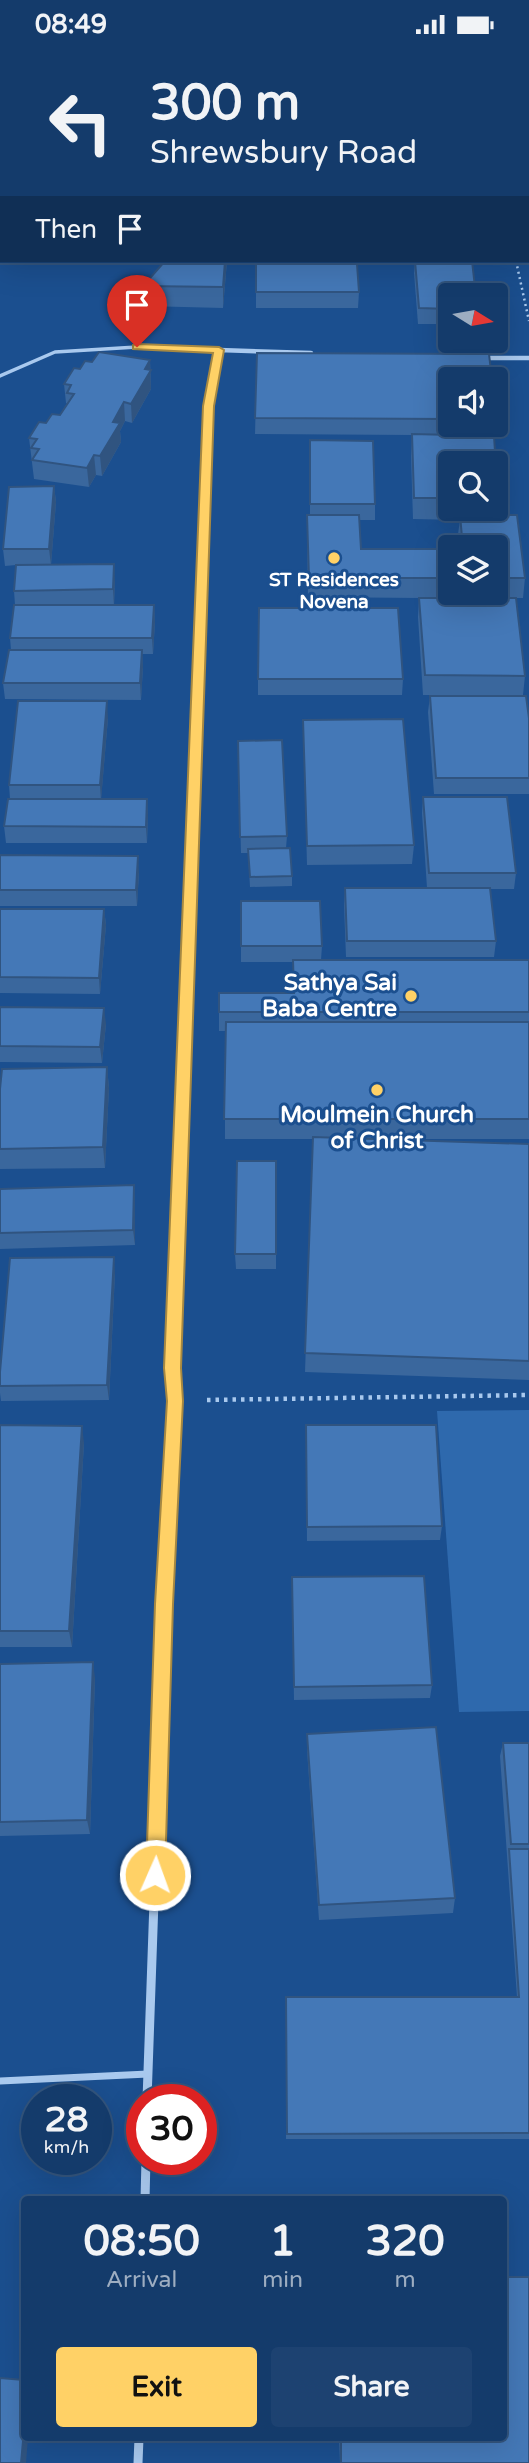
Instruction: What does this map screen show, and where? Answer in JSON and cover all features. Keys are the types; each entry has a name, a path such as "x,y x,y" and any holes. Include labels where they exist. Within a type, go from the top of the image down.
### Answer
{"street":[{"path":"148,2084 164,1604 175,1401 172,1368 194,746 206,536 209,406 219,350 323,353"},
{"path":"473,358 529,358"},
{"path":"145,2196 146,2175"},
{"path":"138,2463 139,2441"}],"lane":[{"path":"0,376 55,352 137,347 219,350"},
{"path":"0,2081 148,2074"}],"path":[{"path":"516,263 529,321"},
{"path":"175,1401 529,1395"}],"shaded area":[{"path":"529,1410 529,1711 459,1712 437,1411"}],"building":[{"path":"163,263 225,263 223,287 143,286"},
{"path":"415,263 472,263 475,283 438,283 438,309 419,308"},
{"path":"256,264 357,264 359,292 256,292"},
{"path":"99,352 150,360 145,369 151,370 131,404 124,402 113,422 120,423 100,456 94,455 87,468 32,460 39,449 31,448 37,439 29,438 39,422 46,423 52,414 60,415 74,394 67,393 71,385 64,384 74,368 80,369 85,361 92,362"},
{"path":"257,353 489,354 490,367 438,367 438,419 255,418"},
{"path":"412,434 494,437 495,451 438,451 438,498 414,498"},
{"path":"310,440 373,441 375,504 310,504"},
{"path":"54,486 49,549 3,549 9,487"},
{"path":"307,515 359,515 361,549 438,549 438,578 309,578"},
{"path":"508,515 517,515 525,578 508,578 508,535 462,535 461,521 508,521"},
{"path":"114,564 113,589 14,591 16,565"},
{"path":"419,598 438,598 438,605 508,605 508,598 516,598 525,676 425,675"},
{"path":"14,605 154,605 152,638 10,638"},
{"path":"259,608 398,608 403,679 258,679"},
{"path":"9,650 142,650 140,683 3,683"},
{"path":"430,696 526,696 529,718 529,778 436,778"},
{"path":"18,701 107,701 100,785 9,785"},
{"path":"403,719 414,845 307,846 303,720"},
{"path":"282,740 287,836 240,837 238,741"},
{"path":"423,797 507,797 516,873 429,873"},
{"path":"8,799 147,799 146,827 4,826"},
{"path":"290,848 292,876 250,877 248,849"},
{"path":"0,855 138,856 136,890 0,890"},
{"path":"345,888 490,888 496,941 347,941"},
{"path":"241,901 320,901 322,946 241,946"},
{"path":"0,909 104,909 99,978 0,977"},
{"path":"293,960 529,960 529,1012 219,1012 219,993 294,993"},
{"path":"0,1007 104,1008 100,1047 0,1046"},
{"name":"Moulmein Church of Christ","path":"226,1022 529,1022 529,1119 224,1119"},
{"path":"107,1067 103,1147 0,1149 2,1069"},
{"path":"313,1137 529,1144 529,1361 305,1353"},
{"path":"237,1161 276,1161 276,1254 235,1254"},
{"path":"134,1185 133,1230 0,1233 0,1189"},
{"path":"114,1257 107,1385 0,1386 10,1258"},
{"path":"0,1425 82,1426 69,1631 0,1631"},
{"path":"306,1425 436,1425 442,1526 307,1527"},
{"path":"424,1576 432,1685 294,1687 292,1577"},
{"path":"93,1662 87,1820 0,1822 0,1664"},
{"path":"436,1727 455,1898 319,1905 307,1734"},
{"path":"503,1743 529,1743 529,1844 511,1844"},
{"path":"509,1849 529,1849 529,2133 287,2134 286,1997 519,1997"},
{"path":"507,2277 529,2277 529,2463 341,2463 341,2441 507,2441"},
{"path":"0,2378 21,2380 21,2463 0,2463"}],"place":[{"name":"ST Residences Novena","path":"334,558"},
{"name":"Sathya Sai Baba Centre","path":"411,996"},
{"name":"Moulmein Church of Christ","path":"377,1090"}],"route":[{"path":"137,347 219,350 209,406 206,536 194,746 172,1368 175,1401 164,1604 155,1875"}]}
